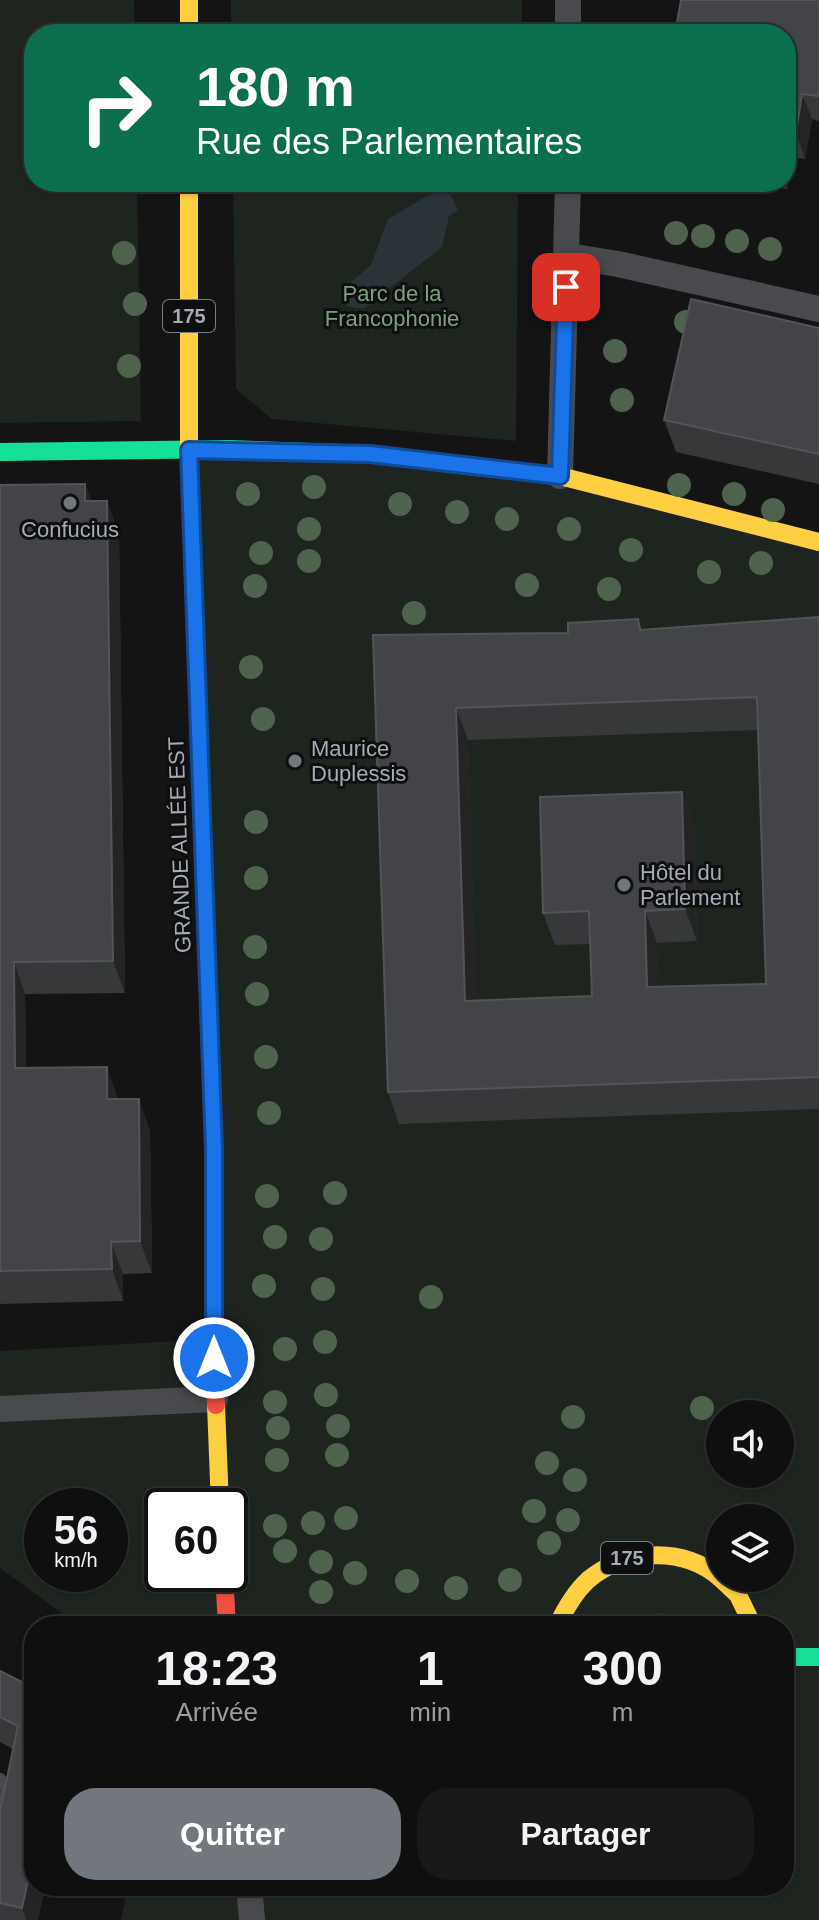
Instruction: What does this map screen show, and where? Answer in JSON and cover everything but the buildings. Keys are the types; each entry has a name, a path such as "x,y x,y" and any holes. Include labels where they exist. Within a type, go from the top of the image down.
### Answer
{"main road":[{"path":"189,0 189,24"},
{"name":"GRANDE ALLÉE EST","path":"189,192 189,450 214,1150 215,1399 219,1488"},
{"path":"0,452 189,450 370,454 560,476 819,542"},
{"name":"175","path":"562,1616 572,1595 594,1573 622,1559 653,1553 685,1558 706,1570"},
{"path":"225,1592 226,1616"},
{"name":"175","path":"735,1592 748,1616"},
{"path":"794,1657 819,1657"}],"street":[{"path":"568,0 568,24"},
{"path":"560,476 568,192"},
{"path":"568,256 618,264 819,309"},
{"path":"0,1409 215,1399"},
{"path":"250,1896 252,1920"}],"lane":[{"path":"0,1779 7,1789 0,1823"}],"green space":[{"path":"0,0 134,0 135,24 24,24 24,192 137,192 141,421 0,423"},
{"path":"231,0 522,0 522,24 231,24"},
{"name":"Parc de la Francophonie","path":"233,192 518,192 516,441 272,419 236,389"},
{"path":"189,450 560,476 819,542 819,1920 121,1920 126,1896 794,1896 794,1616 65,1616 33,1592 128,1592 128,1488 24,1488 24,1586 0,1568 0,1351 213,1339"}],"shaded area":[{"path":"434,192 449,192 458,211 449,216 442,247 363,309 347,306 349,284 371,265 388,219"},
{"path":"659,1613 672,1616 644,1616"}],"traffic: fast":[{"path":"0,452 228,449 370,454 469,466"},
{"path":"194,599 208,972"},
{"path":"794,1657 819,1657"}],"traffic: slow":[{"path":"189,0 189,24"},
{"path":"189,192 189,450 194,599"},
{"path":"469,466 560,476 819,542"},
{"path":"216,1405 219,1488"},
{"path":"562,1616 588,1580 619,1562 636,1557 672,1556 706,1569"},
{"path":"735,1592 748,1616"}],"traffic: jam":[{"path":"208,972 214,1150 213,1339 216,1405"},
{"path":"225,1592 226,1616"}],"place":[{"name":"Confucius","path":"70,503"},
{"name":"Maurice Duplessis","path":"295,761"},
{"name":"Hôtel du Parlement","path":"624,885"}],"route":[{"path":"214,1358 214,1150 189,450 370,454 560,476 566,287"}]}
